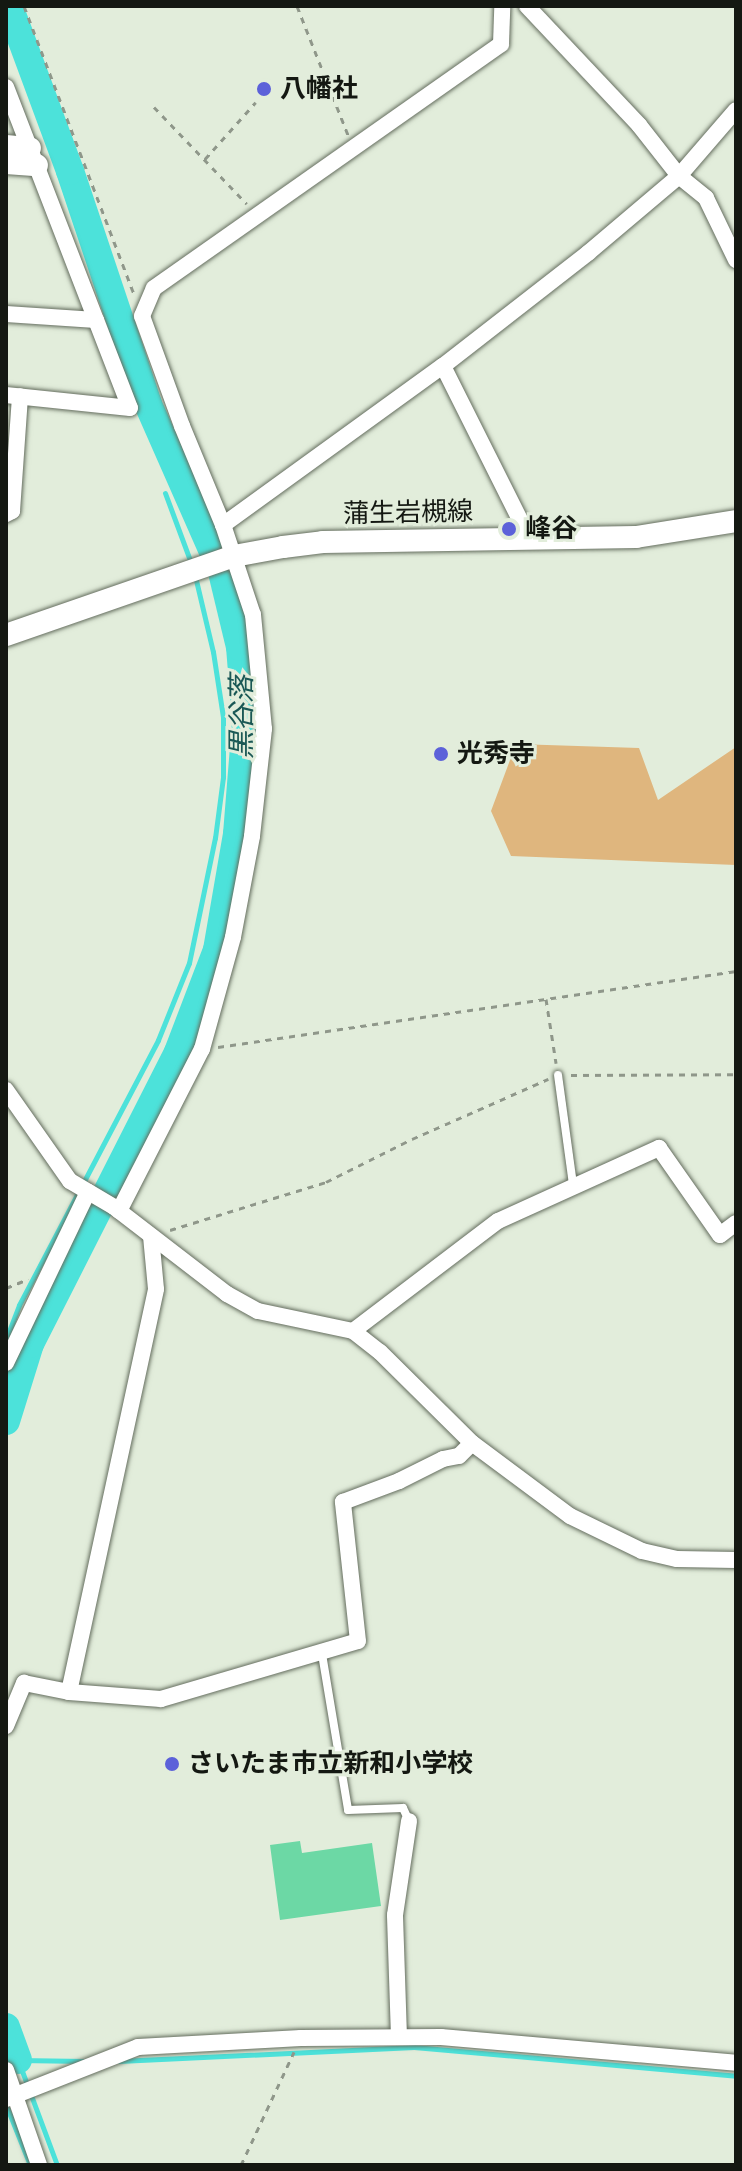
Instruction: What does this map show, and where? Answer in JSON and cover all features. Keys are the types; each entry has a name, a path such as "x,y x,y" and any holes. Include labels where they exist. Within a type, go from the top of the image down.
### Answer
{"main road":[{"path":"6,146 34,157"},
{"path":"6,163 34,157"},
{"name":"蒲生岩槻線","path":"6,635 222,560 323,542 636,537 736,521"}],"street":[{"path":"117,1209 202,1049 233,937 252,836 264,729 253,615 222,560 223,525 182,426 142,316 154,288 501,44 502,6"},
{"path":"527,6 639,125 679,176 706,198 736,260"},
{"path":"6,87 130,408 13,396 12,511 6,514"},
{"path":"223,525 443,366 588,253 679,176 736,110"},
{"path":"6,314 96,320"},
{"path":"443,366 530,540"},
{"path":"6,1090 70,1181 117,1209 227,1294 258,1311 353,1331 380,1352 472,1443 570,1516 642,1551 677,1559 736,1560"},
{"path":"353,1331 498,1221 573,1184 659,1148 720,1235 736,1223"},
{"path":"6,1363 92,1194"},
{"path":"69,1692 156,1289 151,1236"},
{"path":"6,1726 24,1683 69,1692 161,1699 358,1641 343,1502 399,1481 443,1459 459,1456 472,1443"},
{"path":"399,2037 395,1915 409,1821"},
{"path":"11,2097 138,2047 301,2038 399,2037 546,2044 736,2063"},
{"path":"6,2070 11,2097 39,2165"}],"lane":[{"path":"558,1075 573,1184"},
{"path":"322,1654 348,1810 403,1808 409,1821"}],"path":[{"path":"24,6 142,316"},
{"path":"297,6 354,149"},
{"path":"205,159 256,102"},
{"path":"154,107 258,215"},
{"path":"202,1049 736,971"},
{"path":"546,999 558,1075"},
{"path":"151,1236 326,1182 412,1139 558,1075 736,1074"},
{"path":"241,2165 301,2038"}],"shaded area":[{"path":"516,744 639,748 658,800 736,747 736,865 511,856 491,811"}],"building":[{"path":"300,1841 302,1853 372,1843 381,1906 280,1920 270,1845"}],"waterway":[{"name":"黒谷落","path":"6,1421 30,1344 178,1052 217,950 237,834 246,723 240,647 222,572 148,404 70,171 9,6"},
{"path":"165,493 191,563"},
{"path":"6,1339 19,1305 158,1040 189,963 215,838 223,777 223,717 213,652 195,576"},
{"name":"黒谷落","path":"6,2027 18,2060"},
{"path":"119,2061 414,2047 736,2076"},
{"path":"57,2165 18,2060 85,2061"},
{"path":"6,2105 30,2165"}],"place":[{"name":"八幡社","path":"264,89"},
{"name":"峰谷","path":"509,529"},
{"name":"光秀寺","path":"441,754"},
{"name":"さいたま市立新和小学校","path":"172,1764"}]}
